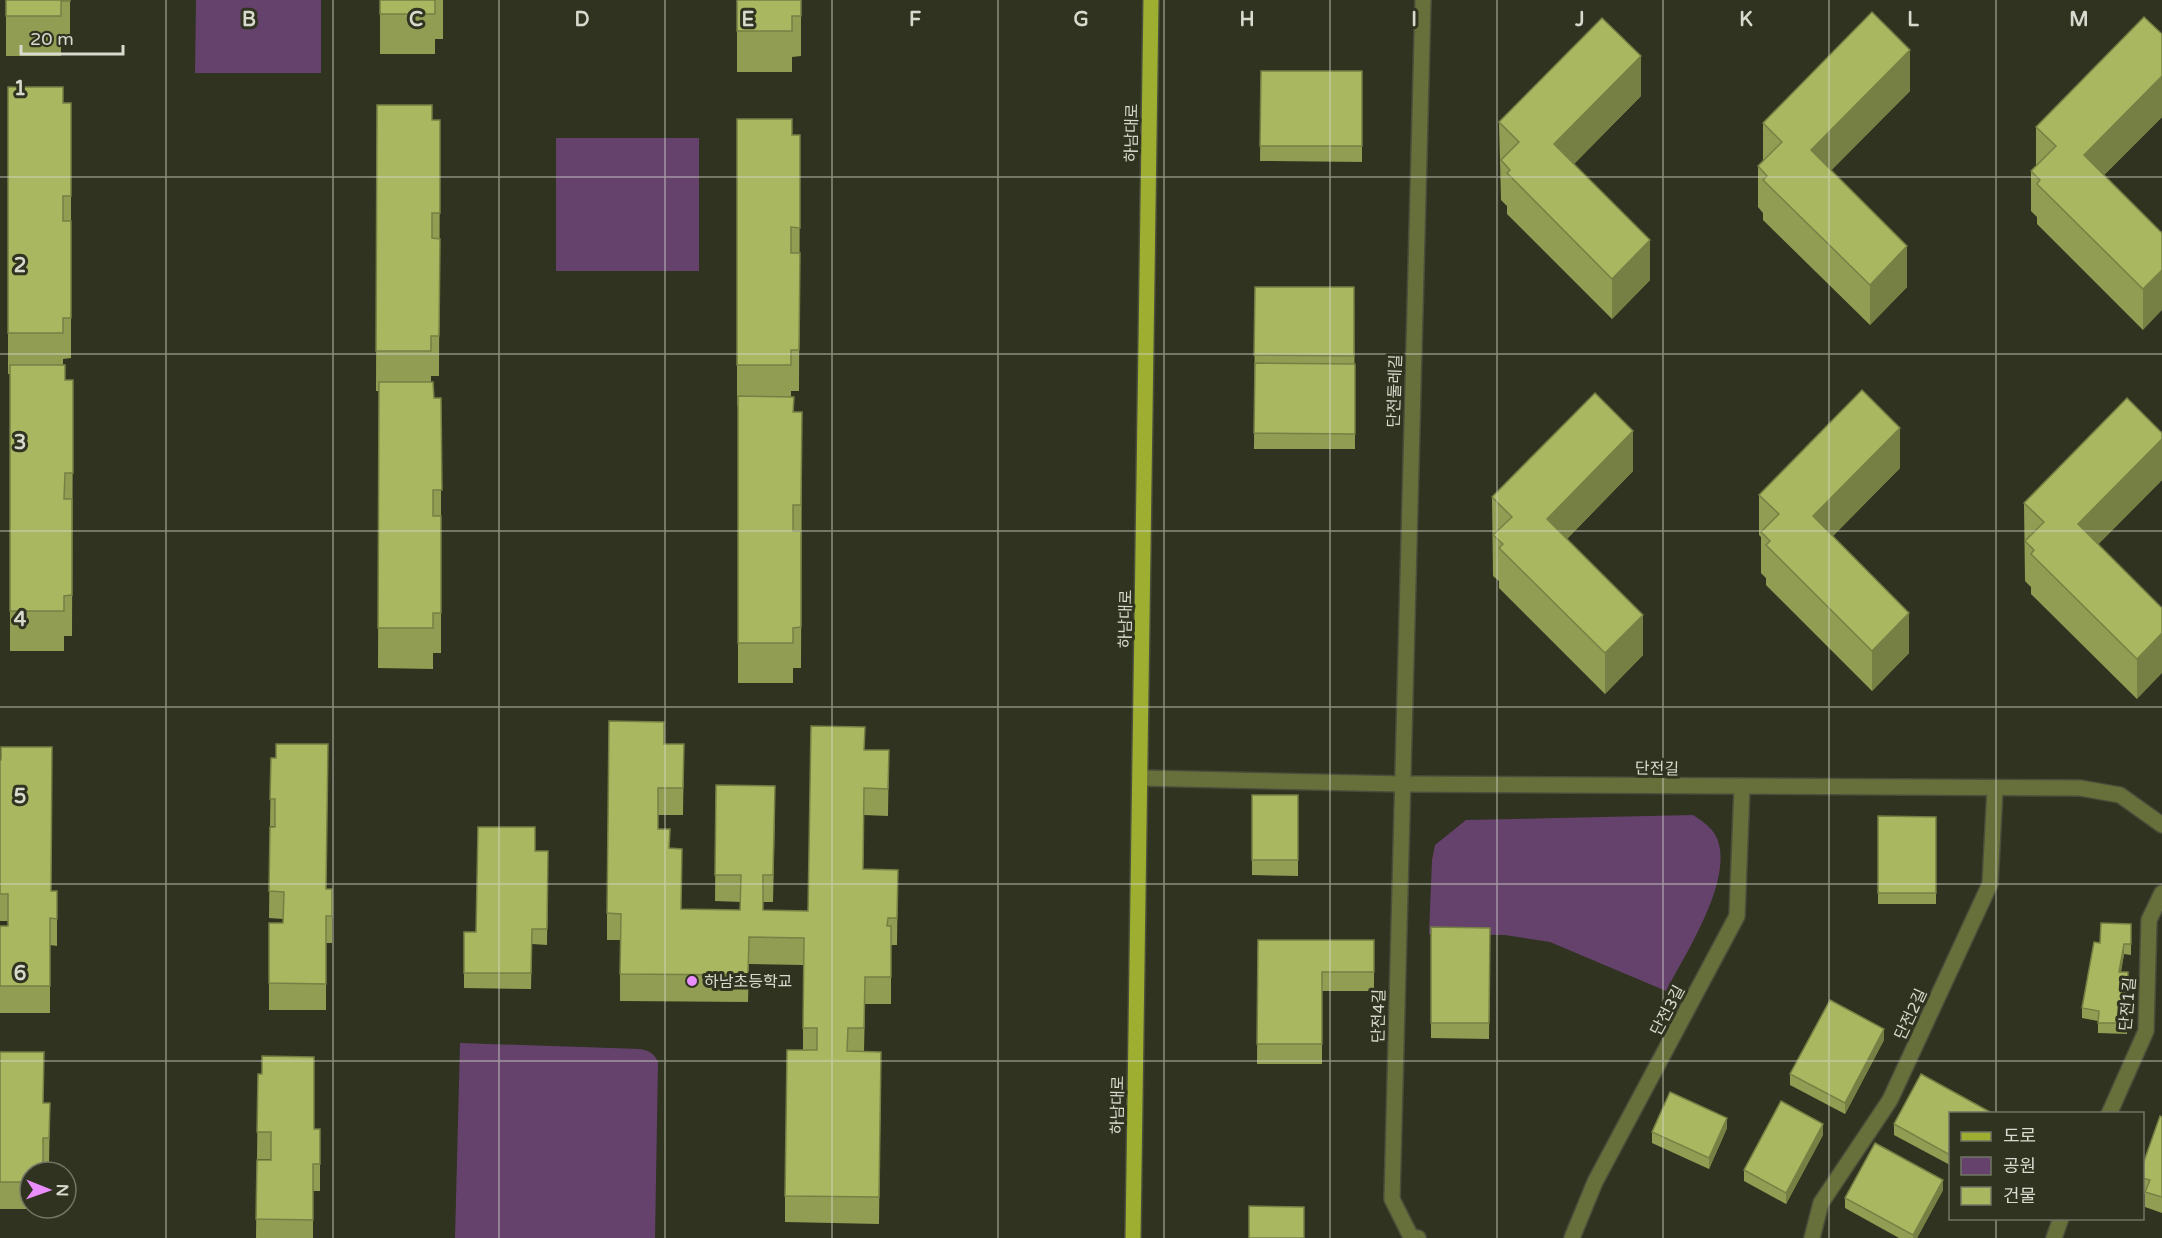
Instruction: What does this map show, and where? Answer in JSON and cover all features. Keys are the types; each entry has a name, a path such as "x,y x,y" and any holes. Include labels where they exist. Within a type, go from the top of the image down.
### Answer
{"main road":[{"name":"하남대로","path":"1133,1238 1151,0"}],"street":[{"name":"단전둘레길","path":"1401,784 1423,0"},
{"name":"단전길","path":"1141,778 1401,784 2080,788 2120,795 2162,825"},
{"name":"단전4길","path":"1401,784 1392,1199 1411,1237 1418,1238"},
{"name":"단전3길","path":"1572,1238 1595,1182 1737,916 1742,787"},
{"name":"단전2길","path":"1812,1238 1821,1203 1890,1100 1990,884 1995,789"},
{"name":"단전1길","path":"2109,1112 2146,1031 2149,920 2162,893"},
{"path":"2054,1238 2060,1220"}],"green space":[{"path":"196,0 321,0 321,73 195,73"},
{"path":"556,138 699,138 699,271 556,271"},
{"path":"1693,815 1711,829 1718,841 1721,858 1713,897 1666,991 1550,942 1505,935 1429,934 1432,860 1435,845 1466,820"},
{"path":"460,1043 640,1049 653,1054 658,1062 655,1238 455,1238"}],"building":[{"path":"6,0 70,1 61,1 61,16 6,16"},
{"path":"380,0 435,0 435,14 380,14"},
{"path":"737,0 801,0 801,16 792,16 792,31 737,31"},
{"path":"1872,12 1910,50 1811,150 1907,246 1870,285 1763,180 1767,176 1758,166 1782,142 1763,123"},
{"path":"2144,17 2162,34 2162,76 2084,155 2162,233 2162,270 2143,289 2037,184 2040,180 2031,171 2056,146 2036,127"},
{"path":"1602,18 1641,56 1554,144 1650,240 1612,279 1507,173 1510,170 1501,160 1519,142 1499,122"},
{"path":"1261,71 1362,71 1362,146 1260,146"},
{"path":"8,87 63,87 63,103 71,103 71,196 63,196 63,221 71,221 71,318 63,318 63,333 8,333"},
{"path":"377,105 432,105 432,120 440,120 440,213 432,213 432,238 440,239 439,336 431,336 431,351 376,351"},
{"path":"737,119 792,119 792,135 800,135 800,228 791,227 791,253 800,253 799,350 791,350 791,365 737,365"},
{"path":"1255,287 1354,287 1354,356 1254,355"},
{"path":"1255,363 1355,364 1355,434 1254,433"},
{"path":"10,365 65,365 65,380 73,380 73,473 65,473 64,499 72,499 72,595 64,596 64,611 10,611"},
{"path":"379,382 433,382 434,398 441,398 442,490 433,490 433,516 441,516 441,613 433,613 433,628 378,628"},
{"path":"1862,390 1900,428 1813,516 1909,613 1872,651 1766,545 1770,541 1761,532 1779,514 1759,495"},
{"path":"1595,393 1633,431 1547,519 1643,615 1605,653 1499,548 1503,544 1493,535 1512,517 1492,497"},
{"path":"738,396 794,397 793,412 802,412 801,505 793,505 793,531 801,531 801,627 793,628 793,643 738,643"},
{"path":"2127,398 2162,433 2162,439 2078,524 2162,608 2162,633 2137,659 2031,554 2034,550 2025,541 2044,522 2024,503"},
{"path":"609,721 664,722 664,744 684,744 683,788 658,788 658,829 670,829 669,848 682,849 681,909 740,910 741,875 715,875 716,785 775,786 773,875 763,875 763,910 808,911 811,726 865,727 864,750 889,750 888,789 864,788 863,869 898,870 897,918 888,918 887,926 891,926 891,977 865,977 864,1028 848,1028 847,1051 881,1052 879,1197 785,1196 787,1050 817,1050 817,1028 803,1028 804,938 749,937 748,975 620,974 621,914 607,913"},
{"path":"276,744 328,744 326,889 332,889 332,916 326,916 326,984 269,983 269,923 283,923 284,892 269,891 270,827 275,827 275,799 270,799 271,758 276,758"},
{"path":"1,747 52,747 51,891 57,891 57,919 50,918 50,986 0,986 0,926 8,926 8,894 0,894"},
{"path":"1252,795 1298,795 1298,860 1252,860"},
{"path":"1878,816 1936,817 1936,893 1878,893"},
{"path":"478,827 535,827 535,851 548,851 547,929 532,929 531,973 464,973 464,932 476,932"},
{"path":"2101,923 2131,924 2131,944 2124,944 2119,972 2128,972 2127,1023 2098,1023 2099,1011 2082,1008 2094,942 2100,943"},
{"path":"1431,927 1490,928 1489,1023 1431,1023"},
{"path":"1258,940 1374,940 1374,972 1322,972 1322,1044 1257,1044"},
{"path":"1830,1000 1884,1029 1845,1103 1790,1074"},
{"path":"0,1052 44,1052 43,1103 50,1103 49,1138 43,1138 43,1160 18,1160 18,1182 0,1182"},
{"path":"262,1056 314,1057 314,1129 320,1129 320,1164 313,1164 313,1220 256,1219 257,1160 271,1160 271,1132 257,1132 258,1074 262,1074"},
{"path":"1921,1074 1990,1112 1949,1112 1949,1154 1894,1124"},
{"path":"1670,1092 1727,1118 1709,1158 1652,1132"},
{"path":"1781,1101 1823,1124 1786,1193 1744,1170"},
{"path":"2160,1116 2162,1117 2162,1197 2145,1192 2150,1180 2144,1178 2144,1161"},
{"path":"1875,1143 1943,1180 1913,1235 1845,1198"},
{"path":"1249,1206 1304,1207 1304,1238 1249,1238"}],"place":[{"name":"하남초등학교","path":"692,981"}]}
